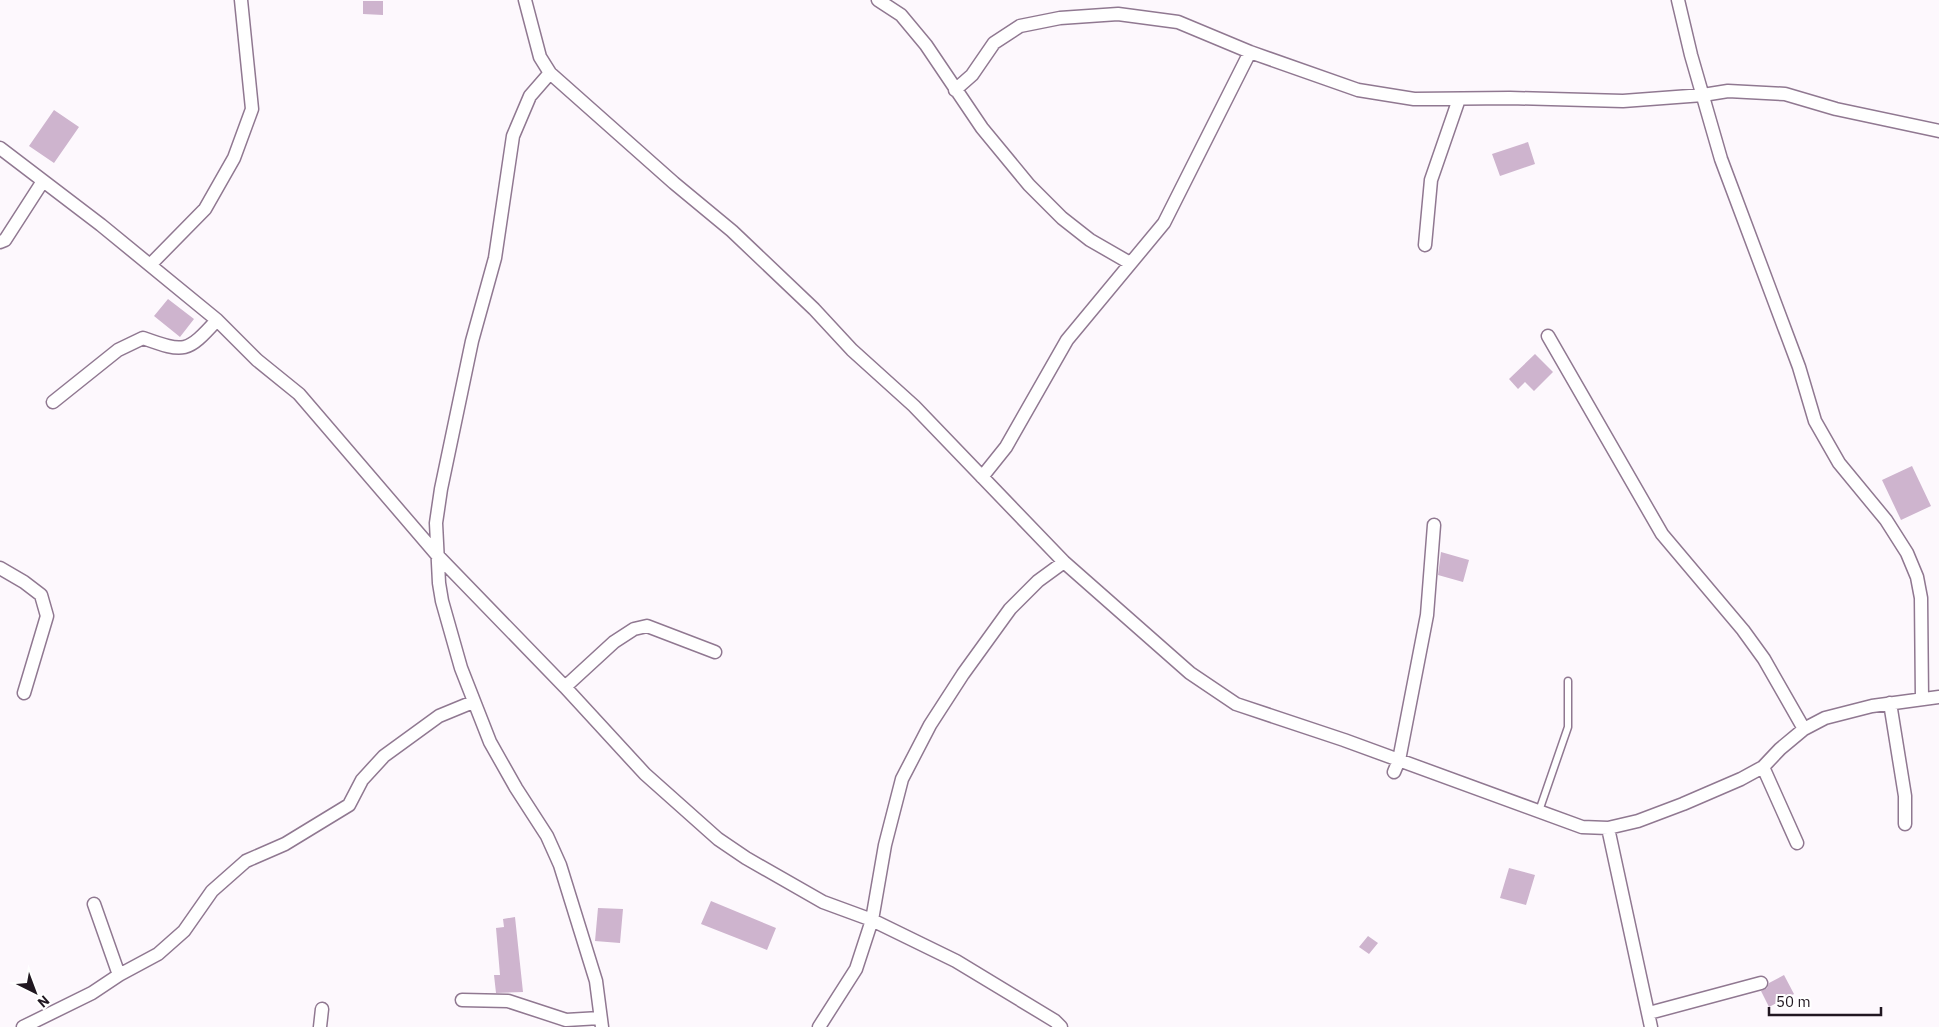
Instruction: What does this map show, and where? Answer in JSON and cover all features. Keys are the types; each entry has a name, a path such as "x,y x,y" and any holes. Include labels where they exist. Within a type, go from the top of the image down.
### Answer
{"street":[{"path":"150,265 204,209 234,158 252,109 241,0"},
{"path":"525,0 540,57 550,73 674,183 732,231 814,309 852,350 914,406 1064,562 1190,673 1236,704 1397,766 1539,811 1582,827 1608,828 1638,821 1740,779 1763,767 1780,749 1804,729 1825,718 1872,706 1939,697"},
{"path":"878,0 901,16 920,37 955,90 999,149 1029,185 1062,218 1090,240 1130,263"},
{"path":"1678,0 1691,55 1721,159 1796,358 1815,421 1839,463 1886,520 1907,553 1917,577 1921,598 1922,699"},
{"path":"955,90 972,74 994,43 1020,26 1060,18 1118,14 1178,22 1250,52 1358,90 1414,99 1510,98 1623,101 1728,92 1784,94 1836,109 1939,131"},
{"path":"982,476 1006,448 1067,340 1164,223 1250,52"},
{"path":"462,1000 508,1001 566,1020 601,1023 596,981 560,865 547,836 516,788 490,742 461,668 442,601 436,523 441,489 472,341 495,258 512,136 530,96 550,73"},
{"path":"1425,245 1431,180 1459,98"},
{"path":"0,148 101,225 217,320 256,360 299,394 438,556 565,687 645,774 718,839 746,858 822,902 872,920 956,961 1055,1021 1061,1027"},
{"path":"0,242 5,240 43,181"},
{"path":"53,402 118,350 143,338 172,348 189,347 217,320"},
{"path":"1548,336 1662,534 1743,630 1764,659 1804,729"},
{"path":"1397,766 1427,615 1434,525"},
{"path":"820,1027 856,969 872,920 885,845 902,779 926,733 963,674 1010,609 1038,581 1064,562"},
{"path":"0,568 24,582 41,595 47,616 24,692"},
{"path":"565,687 614,642 634,629 647,626 715,652"},
{"path":"23,1027 92,993 119,975 158,954 184,931 212,890 246,861 285,844 348,805 362,780 384,756 439,716 473,702"},
{"path":"1890,704 1904,796 1905,824"},
{"path":"1763,767 1796,843"},
{"path":"1608,828 1651,1027"},
{"path":"94,904 119,975"},
{"path":"1648,1013 1761,983"},
{"path":"320,1027 322,1009"}],"lane":[{"path":"1539,811 1568,727 1568,681"}],"building":[{"path":"363,1 383,1 383,15 363,14"},
{"path":"54,110 79,127 54,163 29,146"},
{"path":"1528,142 1535,164 1500,176 1492,154"},
{"path":"168,299 194,319 180,337 154,316"},
{"path":"1535,354 1553,372 1534,391 1525,382 1518,389 1509,379"},
{"path":"1912,466 1931,506 1901,520 1882,480"},
{"path":"1441,552 1469,560 1463,582 1438,575"},
{"path":"1509,868 1535,875 1526,905 1500,898"},
{"path":"711,901 776,928 767,950 701,924"},
{"path":"598,908 623,909 620,943 595,941"},
{"path":"515,917 523,992 496,993 494,975 500,975 496,928 504,927 503,919"},
{"path":"1368,936 1378,943 1369,954 1359,947"},
{"path":"1784,975 1794,994 1769,1007 1761,991 1767,988 1769,983"}]}
